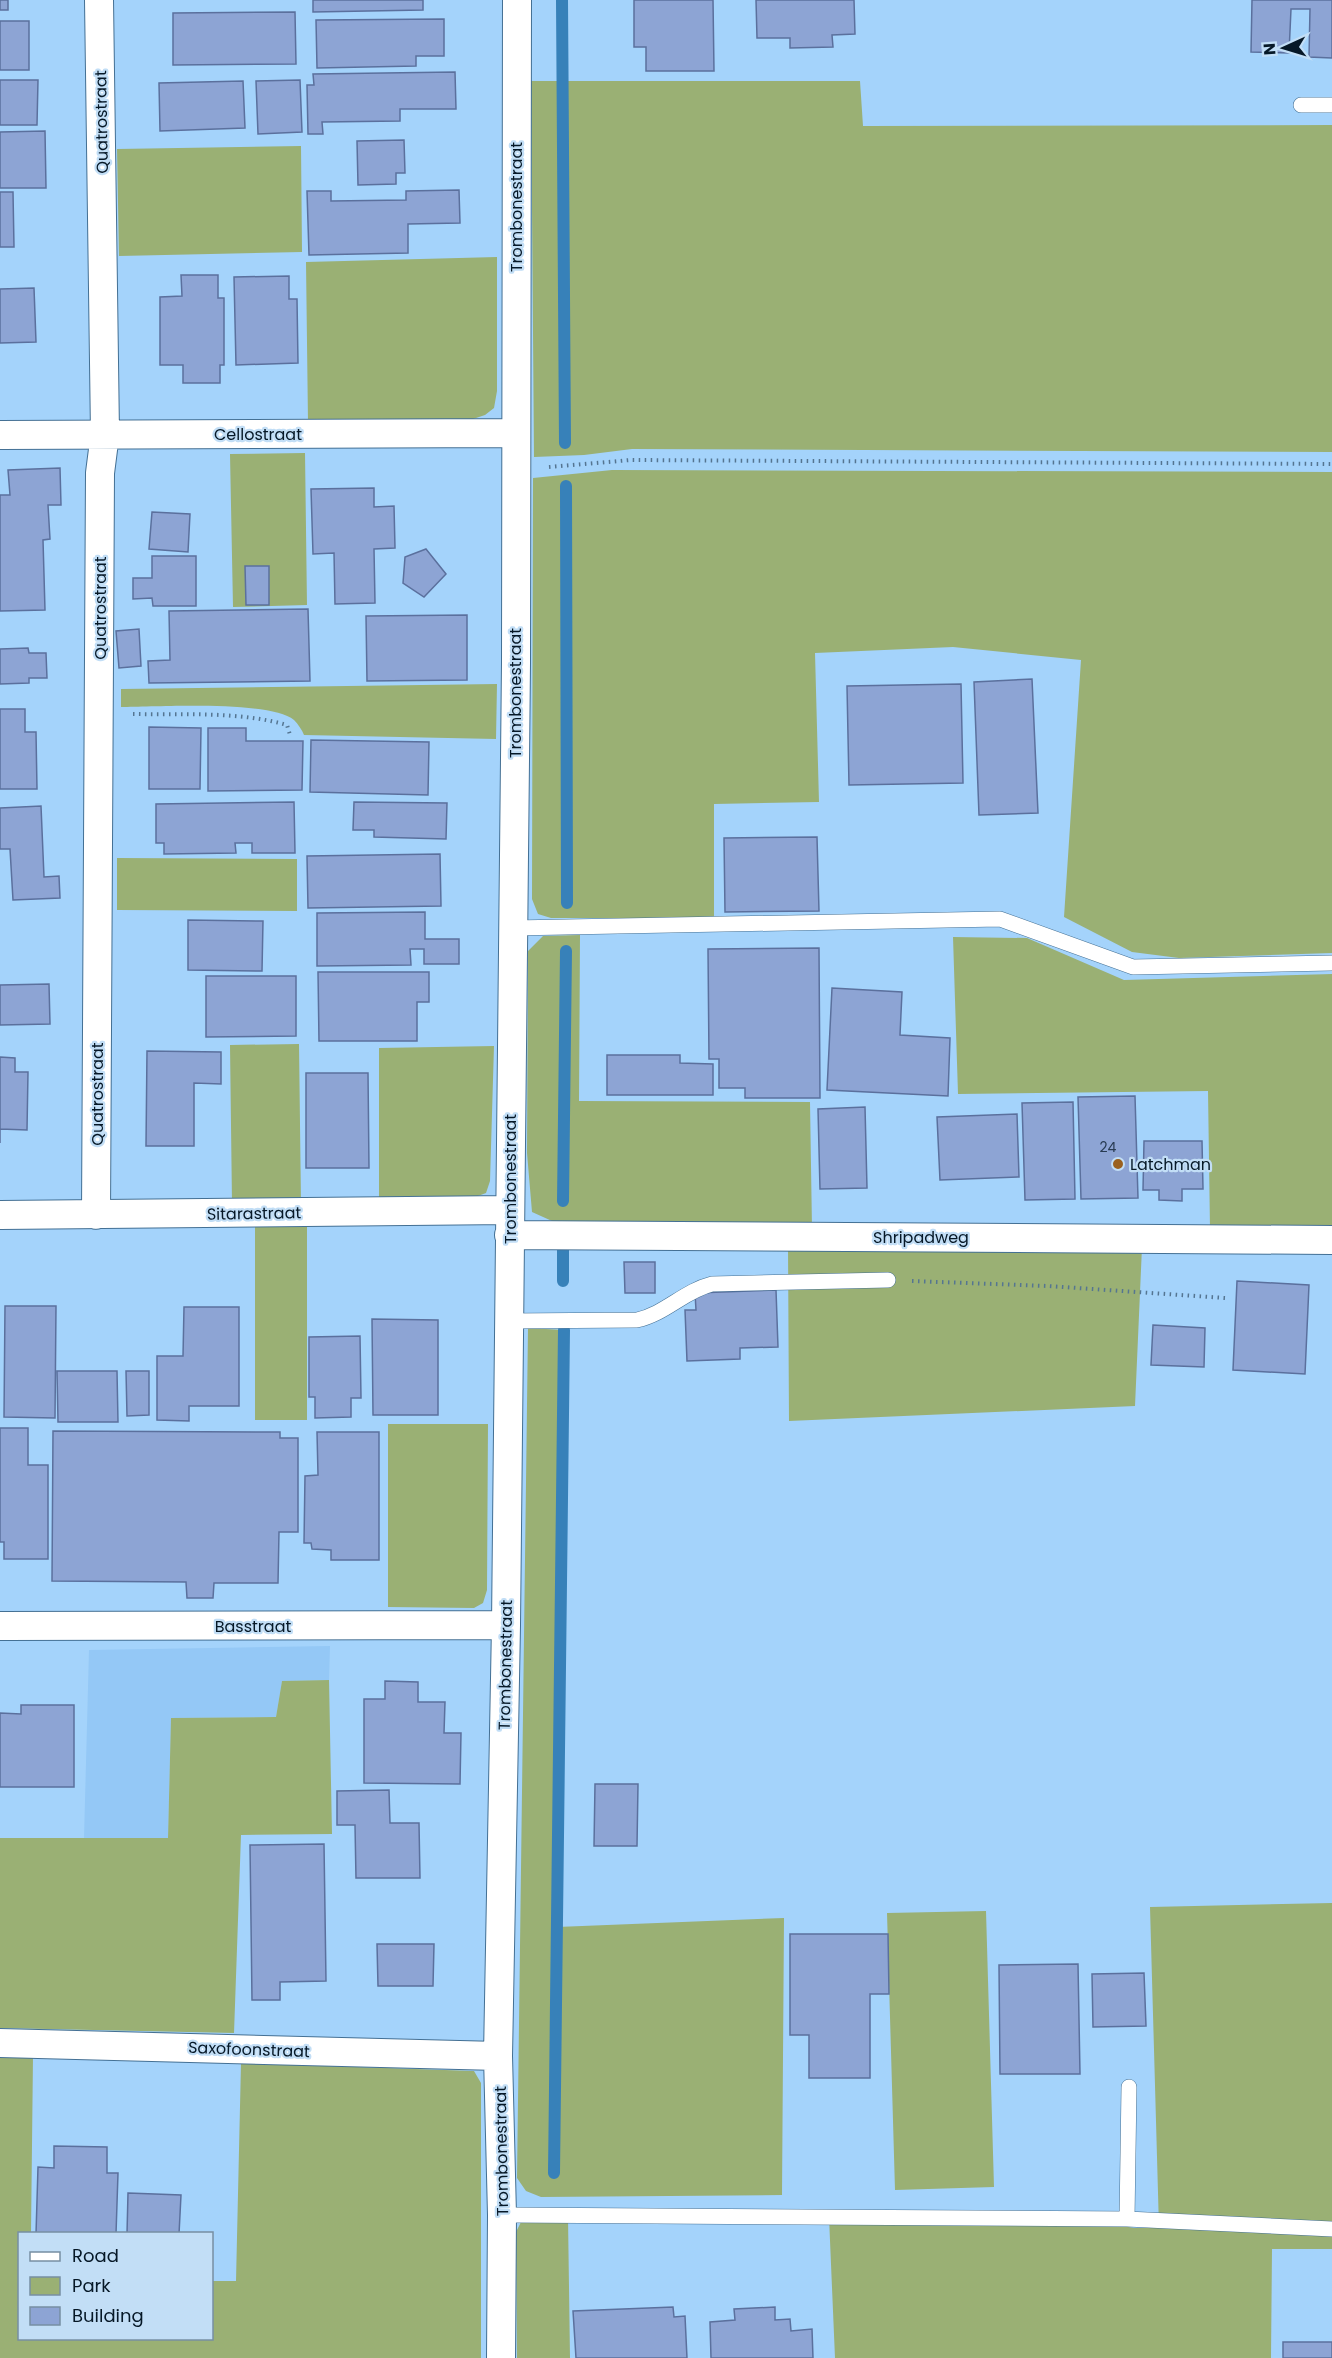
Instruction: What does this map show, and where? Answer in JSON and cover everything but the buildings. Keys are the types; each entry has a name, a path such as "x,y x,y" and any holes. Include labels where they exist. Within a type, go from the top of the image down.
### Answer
{"street":[{"name":"Quatrostraat","path":"96,1215 100,473 105,434 99,0"},
{"name":"Trombonestraat","path":"501,2358 502,2215 498,2056 506,1625 513,928 517,0"},
{"name":"Cellostraat","path":"0,435 515,432"},
{"name":"Sitarastraat","path":"0,1215 509,1222"},
{"name":"Shripadweg","path":"509,1222 1332,1240"},
{"name":"Basstraat","path":"0,1626 506,1625"},
{"name":"Saxofoonstraat","path":"0,2043 498,2056"}],"lane":[{"path":"1301,105 1332,105"},
{"path":"513,928 1000,919 1133,967 1332,963"},
{"path":"509,1322 637,1320 654,1316 695,1288 712,1284 888,1280"},
{"path":"1127,2219 1129,2087"},
{"path":"502,2215 1127,2219 1332,2229"}],"path":[{"path":"515,470 631,460 1332,464"},
{"path":"99,714 227,716 259,719 286,725 290,735"},
{"path":"888,1280 1048,1286 1225,1298"}],"shaded area":[{"path":"330,1646 329,1680 282,1681 276,1717 171,1718 168,1838 84,1838 89,1650"}],"green space":[{"path":"531,81 860,81 863,126 1332,125 1332,452 632,449 584,455 534,457"},
{"path":"301,146 302,252 119,256 117,149"},
{"path":"497,257 497,391 494,408 485,415 470,420 308,423 306,262"},
{"path":"305,453 307,605 233,607 230,454"},
{"path":"612,470 1332,472 1332,953 1179,958 1132,952 1064,917 1081,660 953,647 815,653 819,802 714,804 714,918 551,918 538,914 532,899 533,478"},
{"path":"497,684 496,739 304,735 294,720 281,714 261,710 211,706 121,707 121,689"},
{"path":"117,858 297,859 297,911 117,910"},
{"path":"580,935 579,1101 810,1102 812,1229 552,1221 532,1212 527,1153 528,951 543,936"},
{"path":"953,937 1027,938 1124,980 1332,974 1332,1229 1210,1229 1208,1091 958,1094"},
{"path":"299,1044 301,1204 232,1204 230,1045"},
{"path":"494,1046 490,1181 486,1193 478,1196 379,1197 379,1048"},
{"path":"255,1226 307,1226 307,1420 255,1420"},
{"path":"788,1246 1142,1247 1135,1406 789,1421"},
{"path":"528,1328 564,1330 557,1927 784,1918 782,2195 541,2197 526,2191 517,2178"},
{"path":"388,1424 488,1424 487,1590 483,1603 474,1608 388,1607"},
{"path":"329,1680 332,1834 241,1835 234,2033 0,2028 0,1838 168,1838 171,1718 276,1717 282,1681"},
{"path":"1332,1903 1332,2249 1272,2249 1271,2358 835,2358 829,2217 1060,2215 1134,2228 1159,2228 1150,1907"},
{"path":"986,1911 994,2187 895,2190 887,1913"},
{"path":"0,2055 33,2056 31,2232 18,2232 18,2340 213,2340 213,2281 236,2281 241,2063 474,2071 481,2083 481,2358 0,2358"},
{"path":"568,2217 570,2358 517,2358 516,2232 521,2222"}],"waterway":[{"path":"562,0 565,443"},
{"path":"566,486 567,903"},
{"path":"563,1201 566,951"},
{"path":"563,1248 563,1281"},
{"path":"554,2173 564,1330"}],"place":[{"name":"Latchman","path":"1118,1164"}]}
